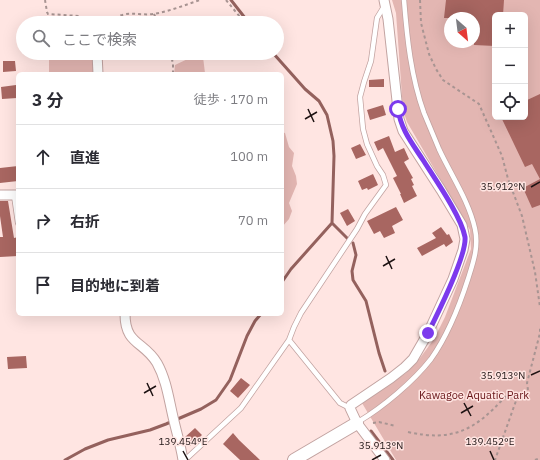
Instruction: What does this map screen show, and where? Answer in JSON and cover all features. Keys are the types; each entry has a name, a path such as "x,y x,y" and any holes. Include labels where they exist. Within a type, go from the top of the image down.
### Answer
{"street":[{"path":"384,3 388,19 399,119 403,131 438,184 462,225 465,239 463,250 453,279 421,346 405,367 351,405 350,408 357,423 385,460"},
{"path":"97,60 98,72"},
{"path":"0,195 16,195"},
{"path":"125,316 125,325 130,336 150,353 157,363 167,387 184,460"},
{"path":"294,460 357,423"}],"lane":[{"path":"357,423 384,405 431,359 445,336 455,315 464,291 477,245 472,218 424,113 417,90 411,58 404,0"},
{"path":"184,460 241,408 289,340 301,313 357,229 365,214 386,185 383,175 377,166 367,144 363,129 360,97 371,61 376,18 384,3"},
{"path":"289,340 340,402 344,406 350,408"}],"path":[{"path":"45,0 48,14 79,16"},
{"path":"118,16 123,14 154,14 200,0"},
{"path":"226,0 239,16"},
{"path":"420,0 421,23 429,54 436,70 444,80 479,104 502,156 508,179 522,216 535,272 540,307"},
{"path":"172,60 173,72"},
{"path":"528,390 527,383 540,333 540,327"},
{"path":"408,432 433,436 452,434 474,426 486,417 504,397 508,396 517,398 495,460"},
{"path":"374,423 383,422 396,426"},
{"path":"535,460 540,458"}],"green space":[{"name":"Kawagoe Aquatic Park","path":"392,0 540,0 540,460 396,460 362,403 406,373 420,358 434,339 445,317 471,249 470,230 407,122 403,110 396,13"},
{"path":"49,60 93,60 94,72 49,72"},
{"path":"186,60 203,60 205,72 174,72 175,65"},
{"path":"284,133 289,147 294,153 292,166 297,184 289,203 292,211 289,219 284,225"}],"building":[{"path":"446,0 504,0 503,12 492,12 492,46 480,45 480,12 445,12"},
{"path":"3,61 15,61 16,71 3,72"},
{"path":"384,79 384,87 369,87 369,80"},
{"path":"16,85 16,98 2,99 1,87"},
{"path":"540,94 540,179 532,164 525,167 502,120 528,120 528,100"},
{"path":"383,105 386,115 370,120 367,110"},
{"path":"389,136 395,152 404,148 409,159 404,162 413,178 411,179 414,185 412,186 417,196 404,203 393,178 397,176 383,148 378,151 374,142"},
{"path":"360,144 366,155 356,159 351,148"},
{"path":"16,166 16,181 0,183 0,168"},
{"path":"373,174 378,185 368,190 367,188 362,190 358,181"},
{"path":"540,179 540,205 532,208 523,188"},
{"path":"0,201 8,201 14,238 16,238 16,256 0,257 0,237 3,237 0,216"},
{"path":"396,207 403,220 392,226 395,233 384,238 380,231 374,234 367,221"},
{"path":"348,209 355,221 347,226 340,213"},
{"path":"441,227 447,235 449,234 453,242 446,247 444,244 422,256 417,248 436,238 432,233"},
{"path":"26,356 27,368 8,369 7,357"},
{"path":"241,378 250,385 238,398 230,391"},
{"path":"195,428 202,435 190,446 185,442 184,438"},
{"path":"233,433 260,460 240,460 223,444"}],"waterway":[{"path":"231,0 244,16"},
{"path":"279,60 305,89 319,101 327,115 333,141 334,156 332,223 291,269 284,279"},
{"path":"332,223 348,239"},
{"path":"353,243 356,255 352,271 353,280 366,301 385,371"},
{"path":"65,460 85,449 108,440 150,430 166,424 201,409 216,400 230,380 247,336 259,316"},
{"path":"371,431 393,460"}],"route":[{"path":"398,109 399,119 403,131 414,146 462,225 465,239 463,250 453,279 428,333"}]}
